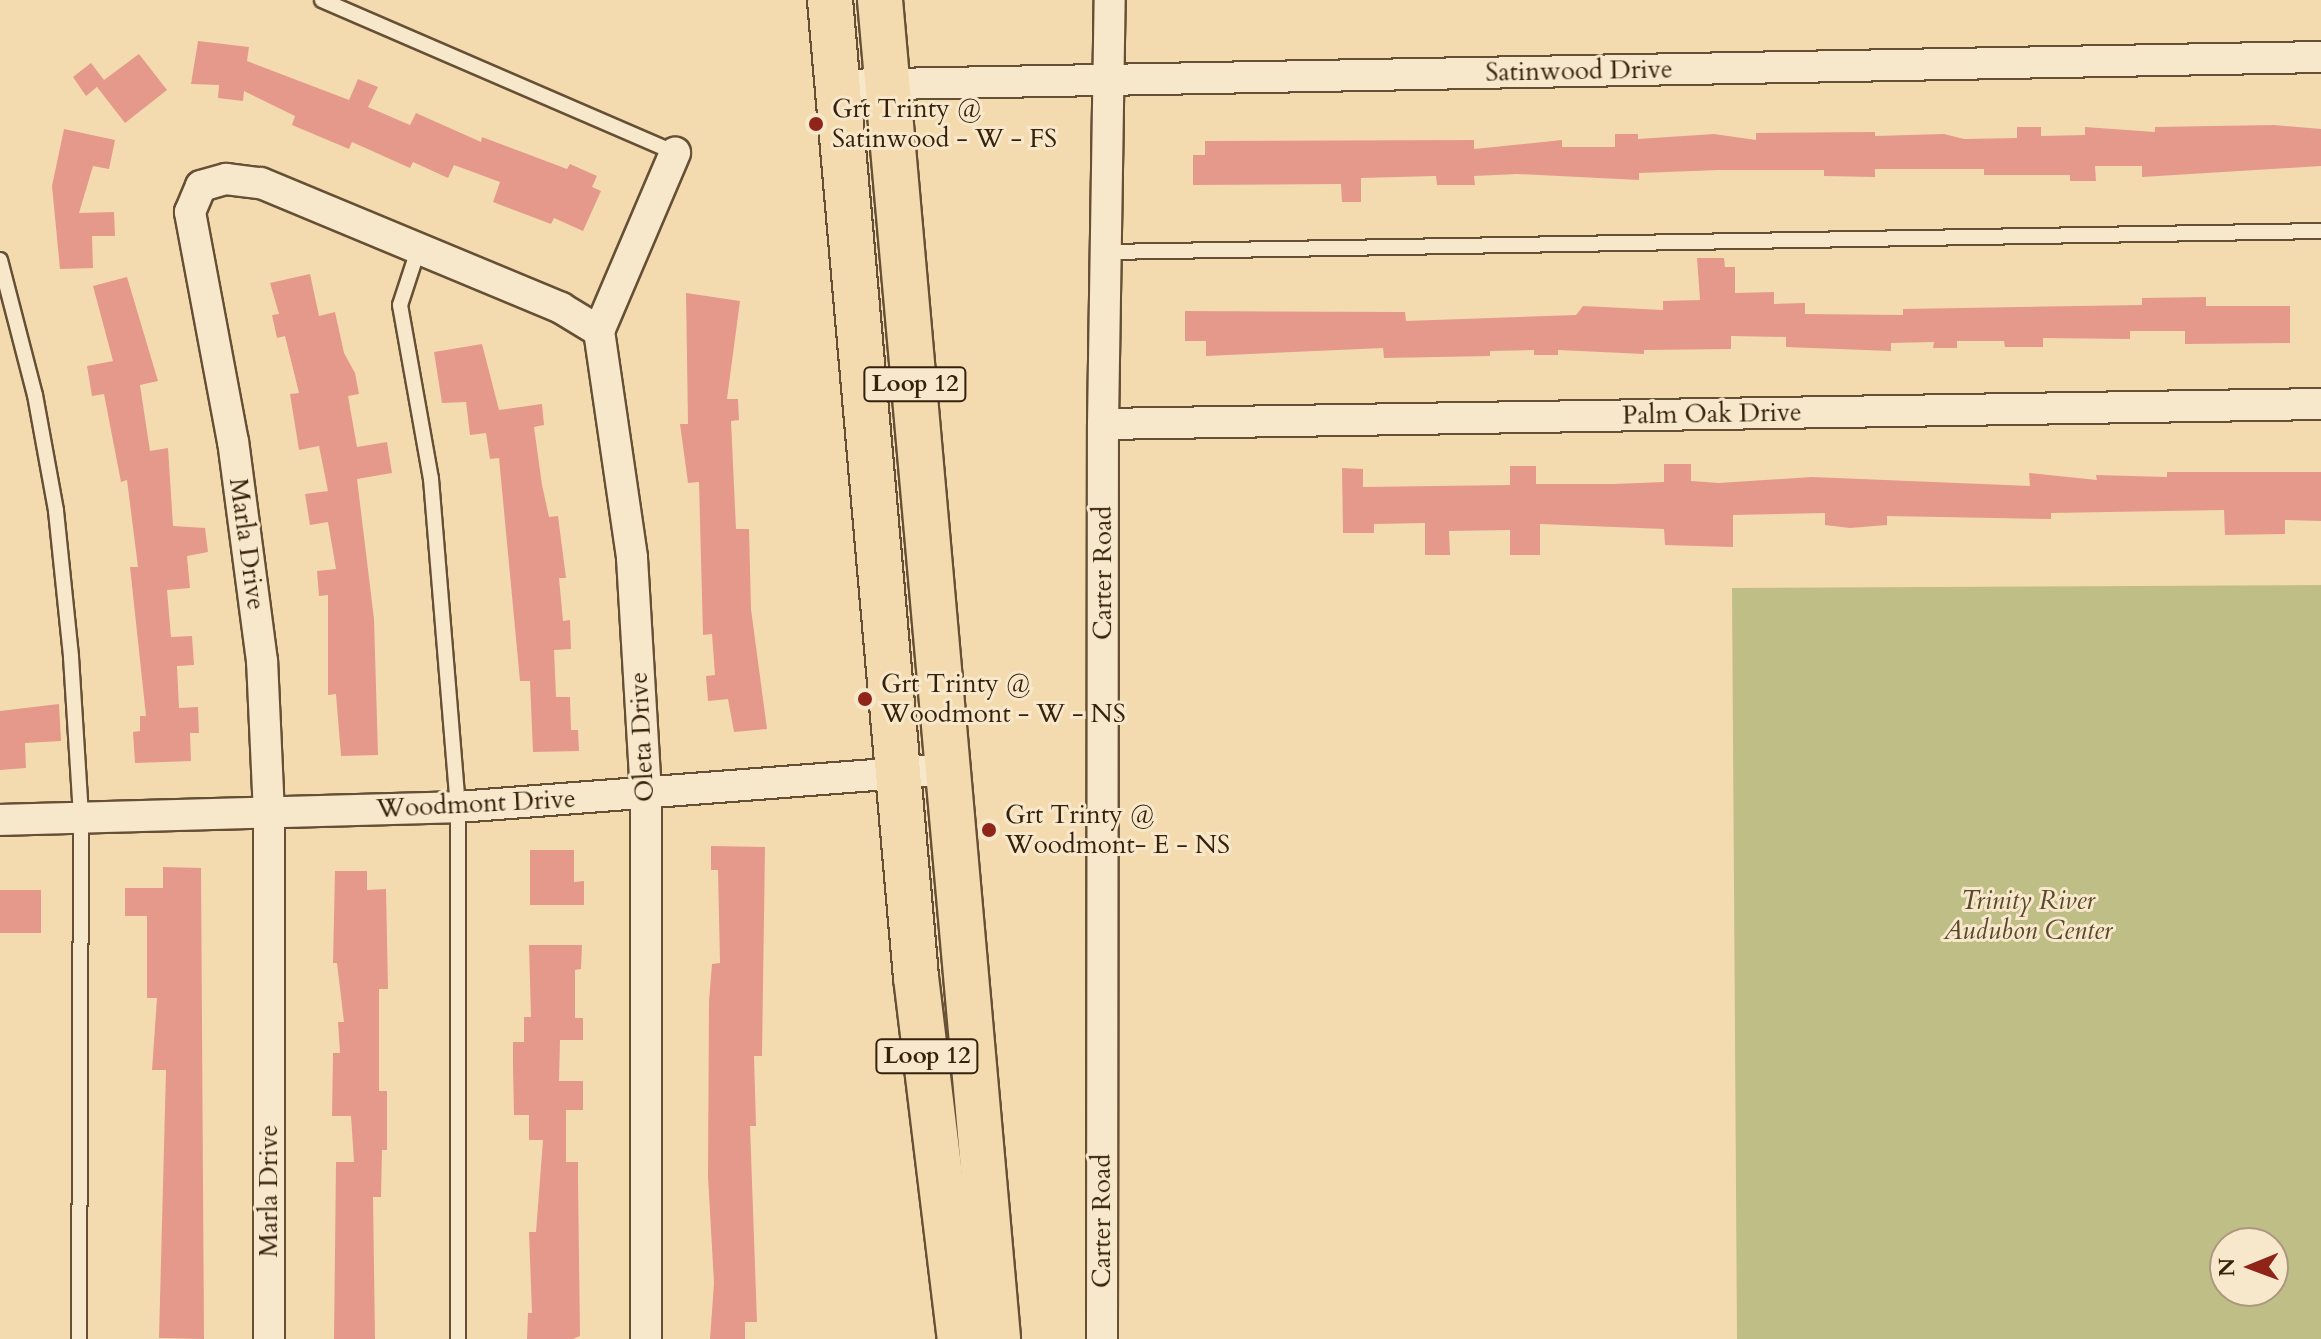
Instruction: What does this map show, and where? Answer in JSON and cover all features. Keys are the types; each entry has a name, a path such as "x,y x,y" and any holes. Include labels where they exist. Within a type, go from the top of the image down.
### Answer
{"main road":[{"name":"Loop 12","path":"830,0 916,977 960,1339"},
{"name":"Loop 12","path":"880,0 998,1339"}],"street":[{"name":"Carter Road","path":"1102,1339 1103,424 1110,0"},
{"name":"Satinwood Drive","path":"837,85 2321,57"},
{"path":"599,331 675,153"},
{"name":"Marla Drive","path":"269,1339 269,814 262,661 248,549 190,212 201,186 226,179 261,183 419,246 561,308 599,331"},
{"name":"Oleta Drive","path":"599,331 632,557 646,794 646,1339"},
{"name":"Palm Oak Drive","path":"1103,424 2321,404"},
{"name":"Woodmont Drive","path":"0,820 458,807 950,769"}],"lane":[{"path":"322,0 675,153"},
{"path":"1107,252 2321,231"},
{"path":"419,246 400,305 431,479 458,807 458,1339"},
{"path":"0,260 35,395 56,511 81,818 79,1339"}],"green space":[{"name":"Trinity River Audubon Center","path":"2321,585 2321,1339 1737,1339 1732,588"}],"building":[{"path":"198,41 249,47 247,61 349,100 358,79 378,87 368,107 410,125 416,113 481,142 482,137 567,169 570,164 597,176 592,187 601,191 583,231 554,218 551,224 493,202 500,182 454,165 448,178 413,162 410,168 352,142 349,149 292,125 295,116 244,91 243,101 218,98 219,85 191,84"},
{"path":"139,54 167,90 125,123 97,87 86,96 73,77 91,63 104,80"},
{"path":"2274,125 2321,129 2321,166 2142,177 2142,166 2095,166 2096,181 2070,181 2070,175 1984,175 1984,169 1875,169 1875,177 1824,176 1824,170 1720,170 1639,173 1639,180 1517,174 1474,176 1475,185 1437,185 1436,176 1361,178 1361,202 1342,202 1341,184 1193,185 1193,155 1205,155 1205,141 1474,140 1474,149 1562,140 1562,147 1615,147 1615,134 1638,134 1638,139 1714,134 1756,140 1756,133 1875,132 1875,136 1944,134 1964,139 2017,138 2017,127 2041,127 2041,136 2085,135 2085,127 2155,132 2155,127"},
{"path":"64,129 115,140 109,169 93,166 79,213 114,212 115,236 92,236 93,268 60,269 52,186"},
{"path":"1697,258 1724,258 1725,267 1735,267 1735,293 1774,292 1774,304 1805,303 1805,314 1903,315 1903,309 2142,305 2142,298 2206,297 2206,306 2290,306 2290,343 2185,344 2185,331 2130,331 2130,339 2043,338 2043,347 2005,347 2004,341 1957,341 1957,348 1933,348 1934,342 1891,343 1891,351 1786,347 1786,337 1731,336 1731,349 1644,350 1644,354 1558,350 1558,355 1534,355 1534,350 1490,351 1490,356 1384,358 1383,348 1206,356 1206,341 1185,341 1185,311 1405,312 1406,321 1576,315 1583,306 1663,310 1663,301 1700,300"},
{"path":"310,274 319,316 335,312 344,353 355,373 359,394 348,396 357,447 387,442 392,473 357,479 374,619 378,755 341,756 336,694 328,695 328,595 319,596 317,571 336,569 328,522 310,525 305,494 328,491 319,446 299,450 290,394 299,393 285,336 277,338 272,315 279,314 270,283"},
{"path":"127,277 158,381 140,385 150,451 168,448 173,526 205,528 208,552 187,556 190,588 167,590 171,637 192,636 194,665 177,666 179,708 198,707 199,733 190,733 191,761 135,763 133,732 140,731 140,716 146,716 130,567 138,567 127,480 121,482 104,394 92,396 87,366 113,361 93,286"},
{"path":"686,293 740,301 727,399 738,399 739,420 731,421 736,529 749,529 751,609 767,729 734,732 728,699 708,701 706,676 715,675 712,634 703,635 699,482 688,483 680,424 688,424"},
{"path":"482,344 499,410 542,404 544,425 534,427 549,517 558,516 566,578 559,578 563,621 570,620 571,649 554,650 556,697 570,697 571,730 578,730 579,751 533,752 530,681 520,681 499,458 490,459 486,433 470,435 466,402 442,403 434,352"},
{"path":"1664,464 1691,464 1691,481 1719,483 1812,477 2030,486 2029,473 2097,480 2096,475 2167,477 2167,472 2321,472 2321,521 2285,520 2285,534 2225,535 2224,510 2051,513 2051,519 1887,516 1887,525 1850,528 1825,525 1825,513 1733,515 1733,547 1665,545 1664,529 1540,524 1540,555 1510,555 1510,530 1449,531 1450,555 1425,555 1425,523 1374,524 1374,533 1343,533 1342,468 1363,469 1363,487 1510,485 1510,466 1536,466 1536,484 1613,484 1664,482"},
{"path":"59,704 61,741 25,743 26,768 0,770 0,711"},
{"path":"711,846 765,847 762,1056 754,1056 756,1126 750,1126 757,1322 745,1322 745,1339 710,1339 714,1283 708,1177 709,1001 712,964 720,963 718,870 711,870"},
{"path":"530,850 574,850 574,882 584,881 584,905 530,905"},
{"path":"163,867 201,868 204,1339 159,1338 166,1070 152,1070 157,998 147,998 147,916 125,916 125,888 163,888"},
{"path":"335,871 367,871 367,890 386,889 388,989 379,989 379,1091 387,1091 387,1150 382,1150 381,1197 373,1197 375,1339 334,1339 336,1162 354,1162 351,1116 332,1116 333,1053 340,1053 338,1022 344,1022 337,963 333,963"},
{"path":"0,890 41,890 41,933 0,933"},
{"path":"529,945 582,945 581,969 575,970 575,1018 583,1018 583,1040 560,1040 559,1081 583,1081 583,1110 566,1110 566,1162 578,1162 580,1336 573,1339 527,1339 528,1313 532,1313 529,1232 536,1232 543,1140 529,1140 529,1115 514,1115 513,1042 524,1042 524,1017 531,1017"}],"place":[{"name":"Grt Trinty @ Satinwood - W - FS","path":"816,124"},
{"name":"Grt Trinty @ Woodmont - W - NS","path":"865,699"},
{"name":"Grt Trinty @ Woodmont- E - NS","path":"989,830"}]}
